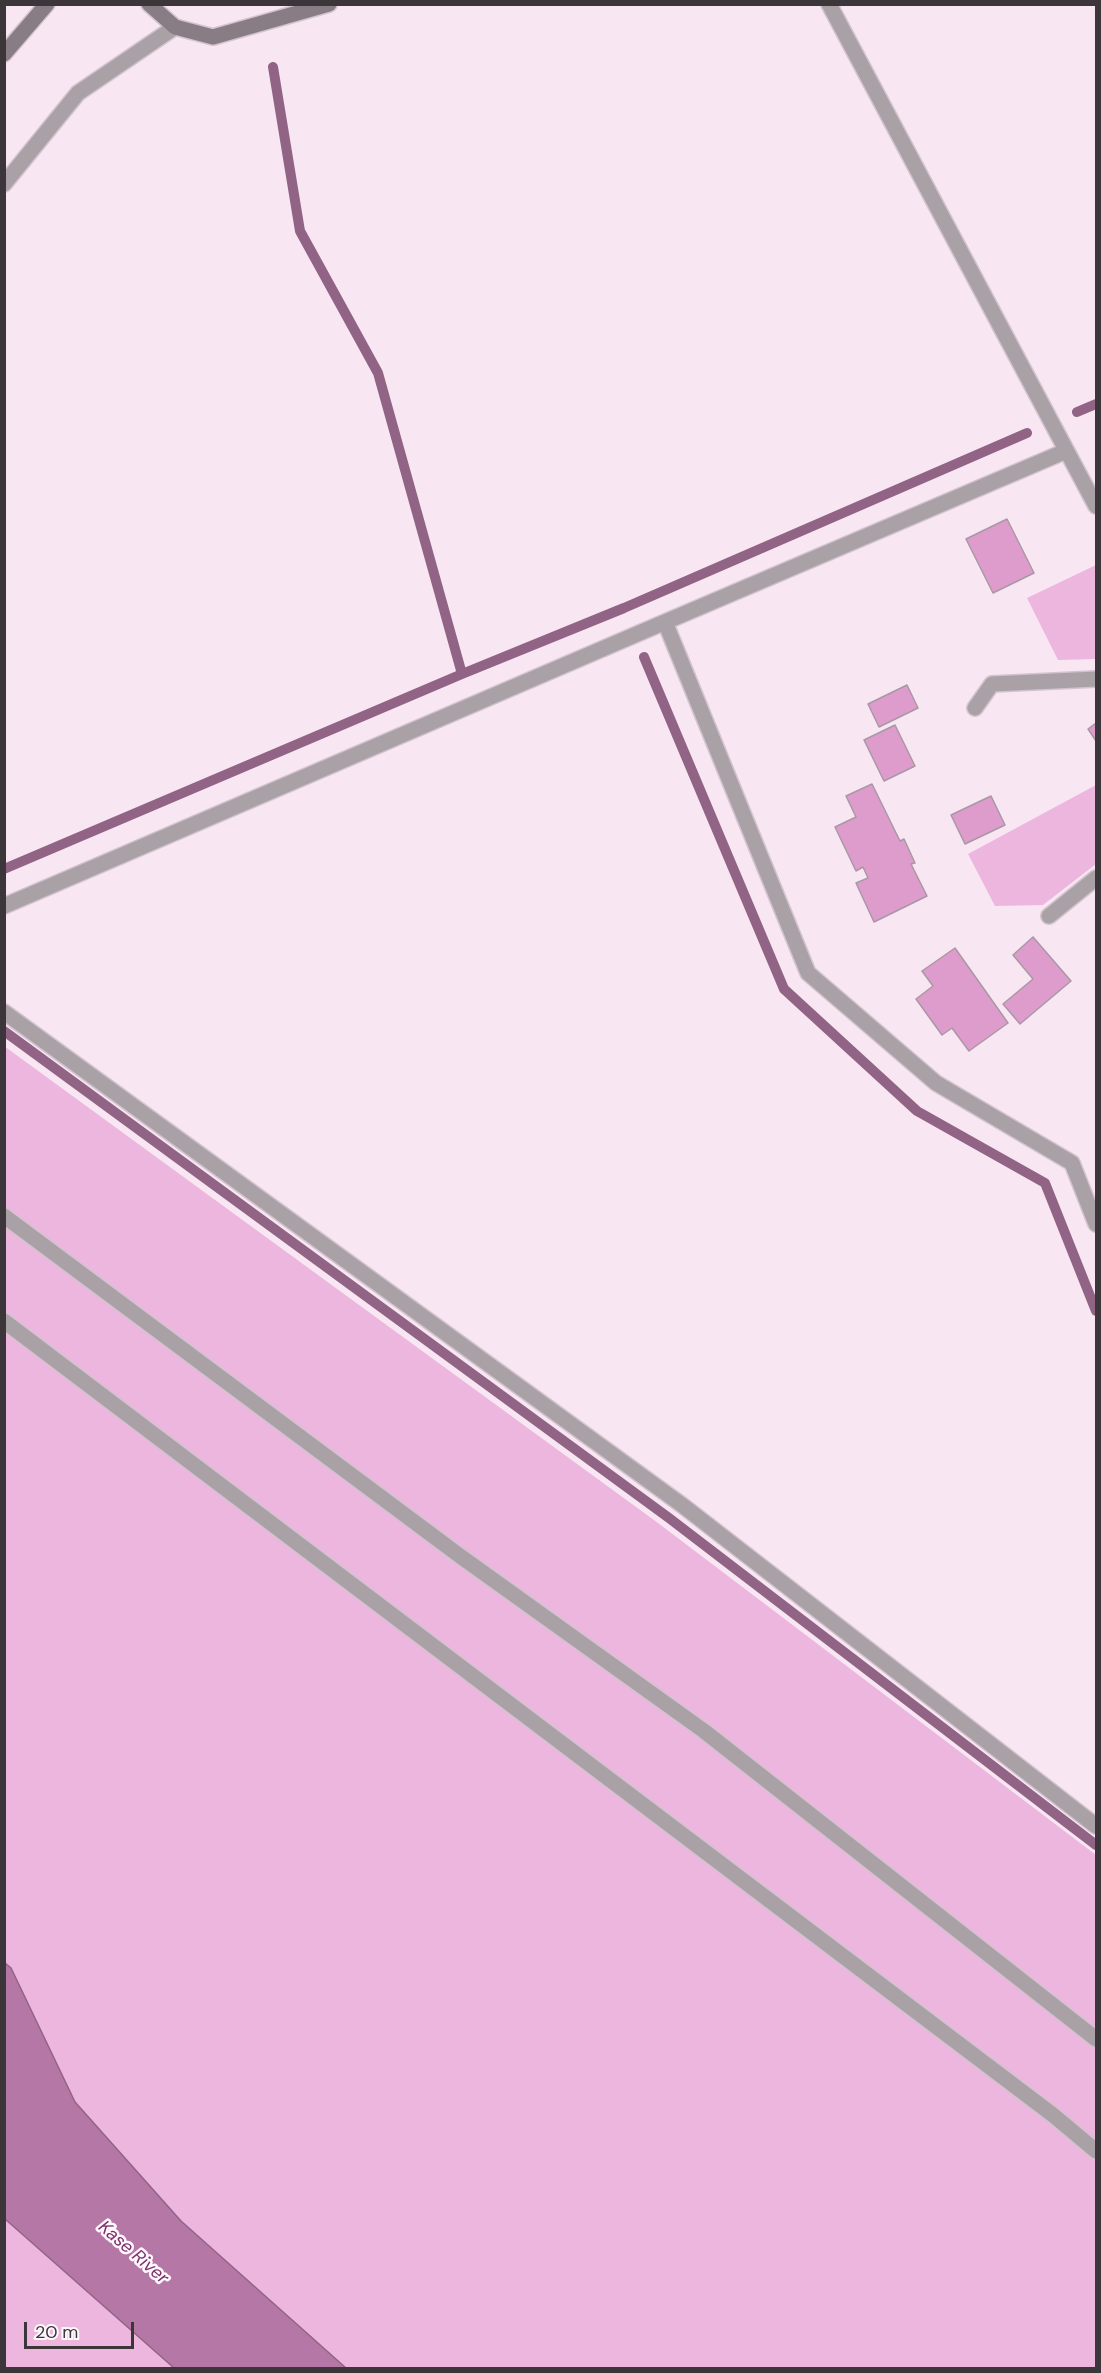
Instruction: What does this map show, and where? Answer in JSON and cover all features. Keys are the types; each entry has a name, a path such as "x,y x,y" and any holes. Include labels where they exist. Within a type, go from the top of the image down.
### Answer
{"main road":[{"path":"4,54 47,4"},
{"path":"149,4 175,27 213,37 328,4"}],"street":[{"path":"829,4 1096,506"},
{"path":"4,184 78,93 175,27"},
{"path":"4,906 1066,451"},
{"path":"665,622 808,973 936,1083 1072,1163 1096,1224"},
{"path":"975,708 992,684 1096,679"},
{"path":"1049,916 1096,878"},
{"path":"4,1012 682,1505 1096,1826"},
{"path":"4,1215 460,1556 704,1731 1096,2039"},
{"path":"4,1321 1044,2108 1096,2151"}],"shaded area":[{"path":"1096,565 1096,659 1058,660 1027,598"},
{"path":"1096,785 1096,864 1043,905 995,906 968,854"},
{"path":"4,1046 658,1523 1096,1855 1096,2368 346,2368 181,2221 75,2102 11,1968 5,1962"},
{"path":"4,2219 114,2313 174,2368 5,2368"}],"water":[{"name":"Kase River","path":"4,1962 11,1968 75,2102 181,2221 346,2368 174,2368 5,2219"}],"building":[{"path":"1007,519 1034,573 993,593 966,539"},
{"path":"907,685 918,708 879,727 868,704"},
{"path":"1096,723 1096,741 1088,729"},
{"path":"895,725 915,766 884,781 864,740"},
{"path":"872,784 900,841 904,839 915,863 911,864 927,896 874,922 856,883 868,878 863,867 856,871 835,827 856,817 846,796"},
{"path":"991,796 1005,825 965,844 951,815"},
{"path":"1033,937 1071,981 1020,1024 1003,1004 1033,979 1013,955"},
{"path":"955,948 1008,1023 969,1051 952,1028 942,1035 916,999 933,986 922,971"}],"waterway":[{"path":"273,67 300,231 378,373 462,674"},
{"path":"1077,412 1096,404"},
{"path":"4,869 462,674 624,608 1027,433"},
{"path":"644,657 784,989 917,1111 1045,1183 1096,1311"},
{"path":"4,1031 669,1518 1096,1845"}]}
